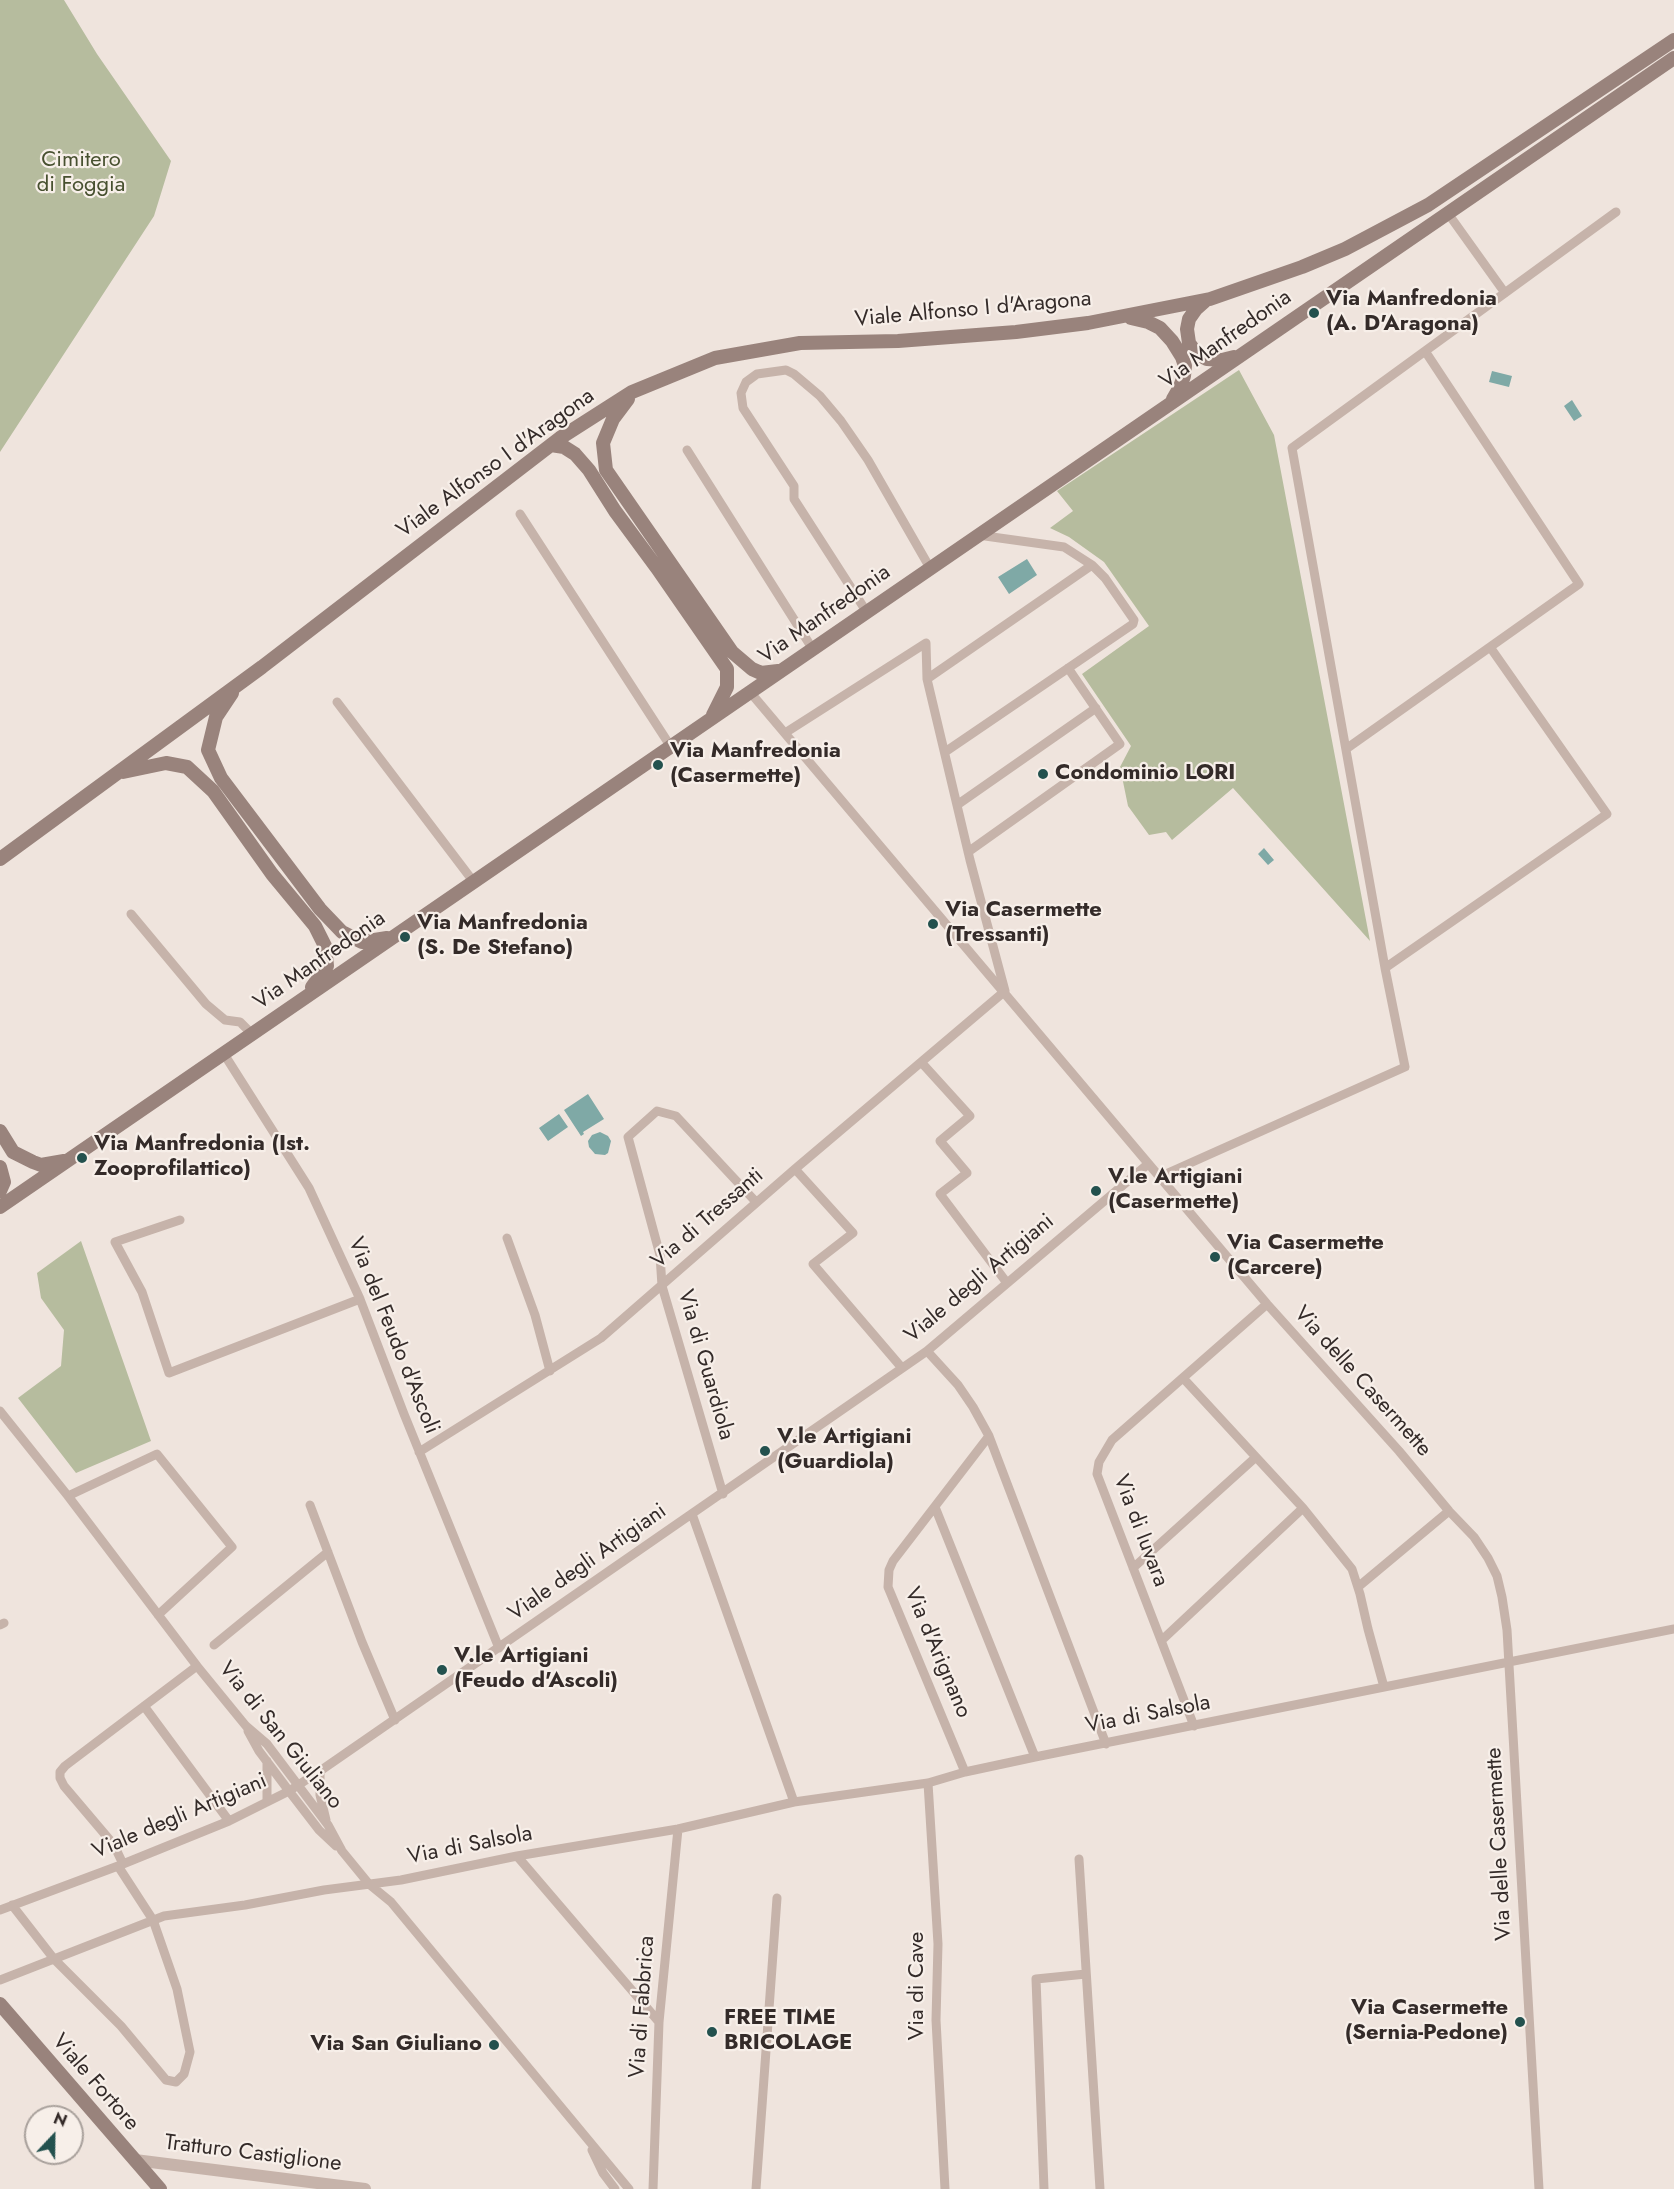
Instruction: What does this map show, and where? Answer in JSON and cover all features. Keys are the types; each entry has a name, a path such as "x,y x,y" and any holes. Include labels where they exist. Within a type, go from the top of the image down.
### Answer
{"main road":[{"name":"Via Manfredonia","path":"1210,299 1302,267 1345,249 1428,205 1674,40"},
{"name":"Via Manfredonia","path":"0,1206 1674,58"},
{"name":"Viale Alfonso I d'Aragona","path":"0,859 236,686 551,446 632,392 715,358 800,343 898,340 1016,332 1123,317 1210,299"},
{"path":"1210,299 1198,306 1189,320 1187,333 1191,346 1200,356 1210,360 1222,360 1244,353"},
{"path":"1123,317 1143,320 1159,327 1182,357 1185,368 1182,384 1166,407"},
{"path":"632,392 613,419 603,443 606,470 732,652 752,669 761,673 780,671"},
{"path":"551,446 564,447 589,470 615,511 727,669 727,687 712,717"},
{"path":"236,686 216,717 208,750 221,778 321,909 342,932 362,942 394,936"},
{"path":"115,775 165,763 187,767 213,791 272,874 315,926 325,946 327,966 300,1000"},
{"path":"0,1131 13,1152 40,1165 69,1160"},
{"path":"0,1167 4,1182 0,1191"},
{"name":"Viale Fortore","path":"0,2004 160,2189"}],"street":[{"path":"1447,212 1505,292"},
{"path":"1160,1177 1405,1067 1385,968 1292,448 1616,212"},
{"path":"1346,749 1580,584 1425,351"},
{"path":"866,611 795,499 794,486 743,408 741,393 743,387 756,374 786,370 820,396 868,460 930,568"},
{"path":"687,450 812,648"},
{"path":"520,514 671,747"},
{"path":"945,752 1133,624 1134,620 1105,578 1092,565 1064,547 978,535"},
{"path":"927,680 1092,565"},
{"path":"785,733 926,642 927,680 968,852 1005,991"},
{"path":"1385,968 1606,814 1490,647"},
{"path":"968,852 1120,744 1068,668"},
{"name":"Via delle Casermette","path":"750,692 1005,991 1267,1304 1474,1537 1497,1576 1504,1603 1509,1662 1539,2189"},
{"path":"337,702 473,881"},
{"path":"957,805 1096,708"},
{"path":"131,914 206,1004 225,1020 240,1022 252,1034"},
{"name":"Via di Tressanti","path":"419,1452 601,1338 756,1202 1005,991"},
{"name":"Via del Feudo d'Ascoli","path":"224,1053 309,1188 360,1299 499,1648"},
{"path":"921,1062 970,1116 940,1141 967,1173 940,1194 1007,1283"},
{"name":"Via di Guardiola","path":"723,1494 662,1286 660,1255 628,1137 657,1112 676,1116 756,1202"},
{"name":"Viale degli Artigiani","path":"0,1910 229,1821 289,1791 320,1772 927,1352 1148,1164"},
{"path":"795,1169 853,1233 813,1264 902,1368"},
{"path":"180,1220 115,1242 142,1292 169,1373 360,1299"},
{"path":"507,1238 535,1315 550,1371"},
{"name":"Via di Iuvara","path":"1194,1726 1097,1474 1099,1462 1112,1440 1267,1304"},
{"path":"927,1352 958,1385 974,1407 989,1436 1106,1744"},
{"path":"1183,1378 1303,1508 1352,1569 1384,1687"},
{"name":"Via di San Giuliano","path":"0,1411 68,1496 197,1666 246,1726 267,1744 328,1825 342,1851 369,1884 391,1902 629,2189"},
{"name":"Via d'Arignano","path":"965,1772 888,1587 889,1570 893,1561 989,1436"},
{"path":"68,1496 157,1454 232,1547 158,1615"},
{"path":"1133,1568 1256,1457"},
{"path":"310,1505 394,1720"},
{"path":"935,1507 1035,1757"},
{"path":"1162,1640 1303,1508"},
{"path":"1358,1587 1449,1511"},
{"path":"692,1514 794,1802"},
{"path":"214,1645 328,1551"},
{"name":"Via di Salsola","path":"0,1980 164,1916 401,1880 517,1856 678,1829 794,1802 928,1783 965,1772 1035,1757 1674,1629"},
{"path":"12,1905 54,1959 121,2026 166,2080 176,2082 184,2074 190,2052 177,1989 153,1920 120,1865 114,1845 64,1786 60,1772 197,1666"},
{"path":"144,1706 229,1821"},
{"path":"246,1726 259,1751 289,1791 319,1830 342,1851"},
{"path":"267,1761 267,1802"},
{"path":"320,1772 320,1795 328,1825"},
{"name":"Via di Cave","path":"928,1783 938,1944 936,2020 945,2189"},
{"name":"Via di Fabbrica","path":"653,2189 659,2022 678,1829"},
{"path":"517,1856 659,2022"},
{"path":"1080,1859 1100,2189"},
{"path":"756,2189 777,1898"},
{"path":"1044,2189 1036,1979 1086,1974"},
{"path":"589,2142 607,2184 615,2189"},
{"name":"Tratturo Castiglione","path":"135,2160 366,2189"}],"green space":[{"name":"Cimitero di Foggia","path":"0,0 64,0 97,54 171,161 154,216 0,452"},
{"path":"1239,370 1274,435 1370,941 1233,788 1172,840 1166,832 1149,835 1128,806 1120,767 1131,746 1082,674 1149,626 1104,562 1069,537 1050,528 1073,511 1057,491"},
{"path":"81,1241 151,1441 76,1473 18,1398 61,1366 64,1330 41,1298 37,1273"}],"water":[{"path":"1492,371 1512,376 1509,387 1489,382"},
{"path":"1572,400 1582,416 1574,421 1564,406"},
{"path":"1027,559 1037,575 1009,594 998,577"},
{"path":"1264,848 1274,860 1268,865 1258,854"},
{"path":"588,1094 604,1119 583,1132 581,1136 564,1110"},
{"path":"559,1114 568,1127 548,1141 539,1128"},
{"path":"600,1132 608,1136 611,1141 608,1153 605,1155 595,1154 589,1147 588,1141 592,1135"}],"place":[{"name":"Via Manfredonia (A. D'Aragona)","path":"1314,313"},
{"name":"Via Manfredonia (Casermette)","path":"658,765"},
{"name":"Condominio LORI","path":"1043,774"},
{"name":"Via Casermette (Tressanti)","path":"933,924"},
{"name":"Via Manfredonia (S. De Stefano)","path":"405,937"},
{"name":"Via Manfredonia (Ist. Zooprofilattico)","path":"82,1158"},
{"name":"V.le Artigiani (Casermette)","path":"1096,1191"},
{"name":"Via Casermette (Carcere)","path":"1215,1257"},
{"name":"V.le Artigiani (Guardiola)","path":"765,1451"},
{"name":"V.le Artigiani (Feudo d'Ascoli)","path":"442,1670"},
{"name":"Via Casermette (Sernia-Pedone)","path":"1520,2022"},
{"name":"FREE TIME BRICOLAGE","path":"712,2032"},
{"name":"Via San Giuliano","path":"494,2045"}]}
